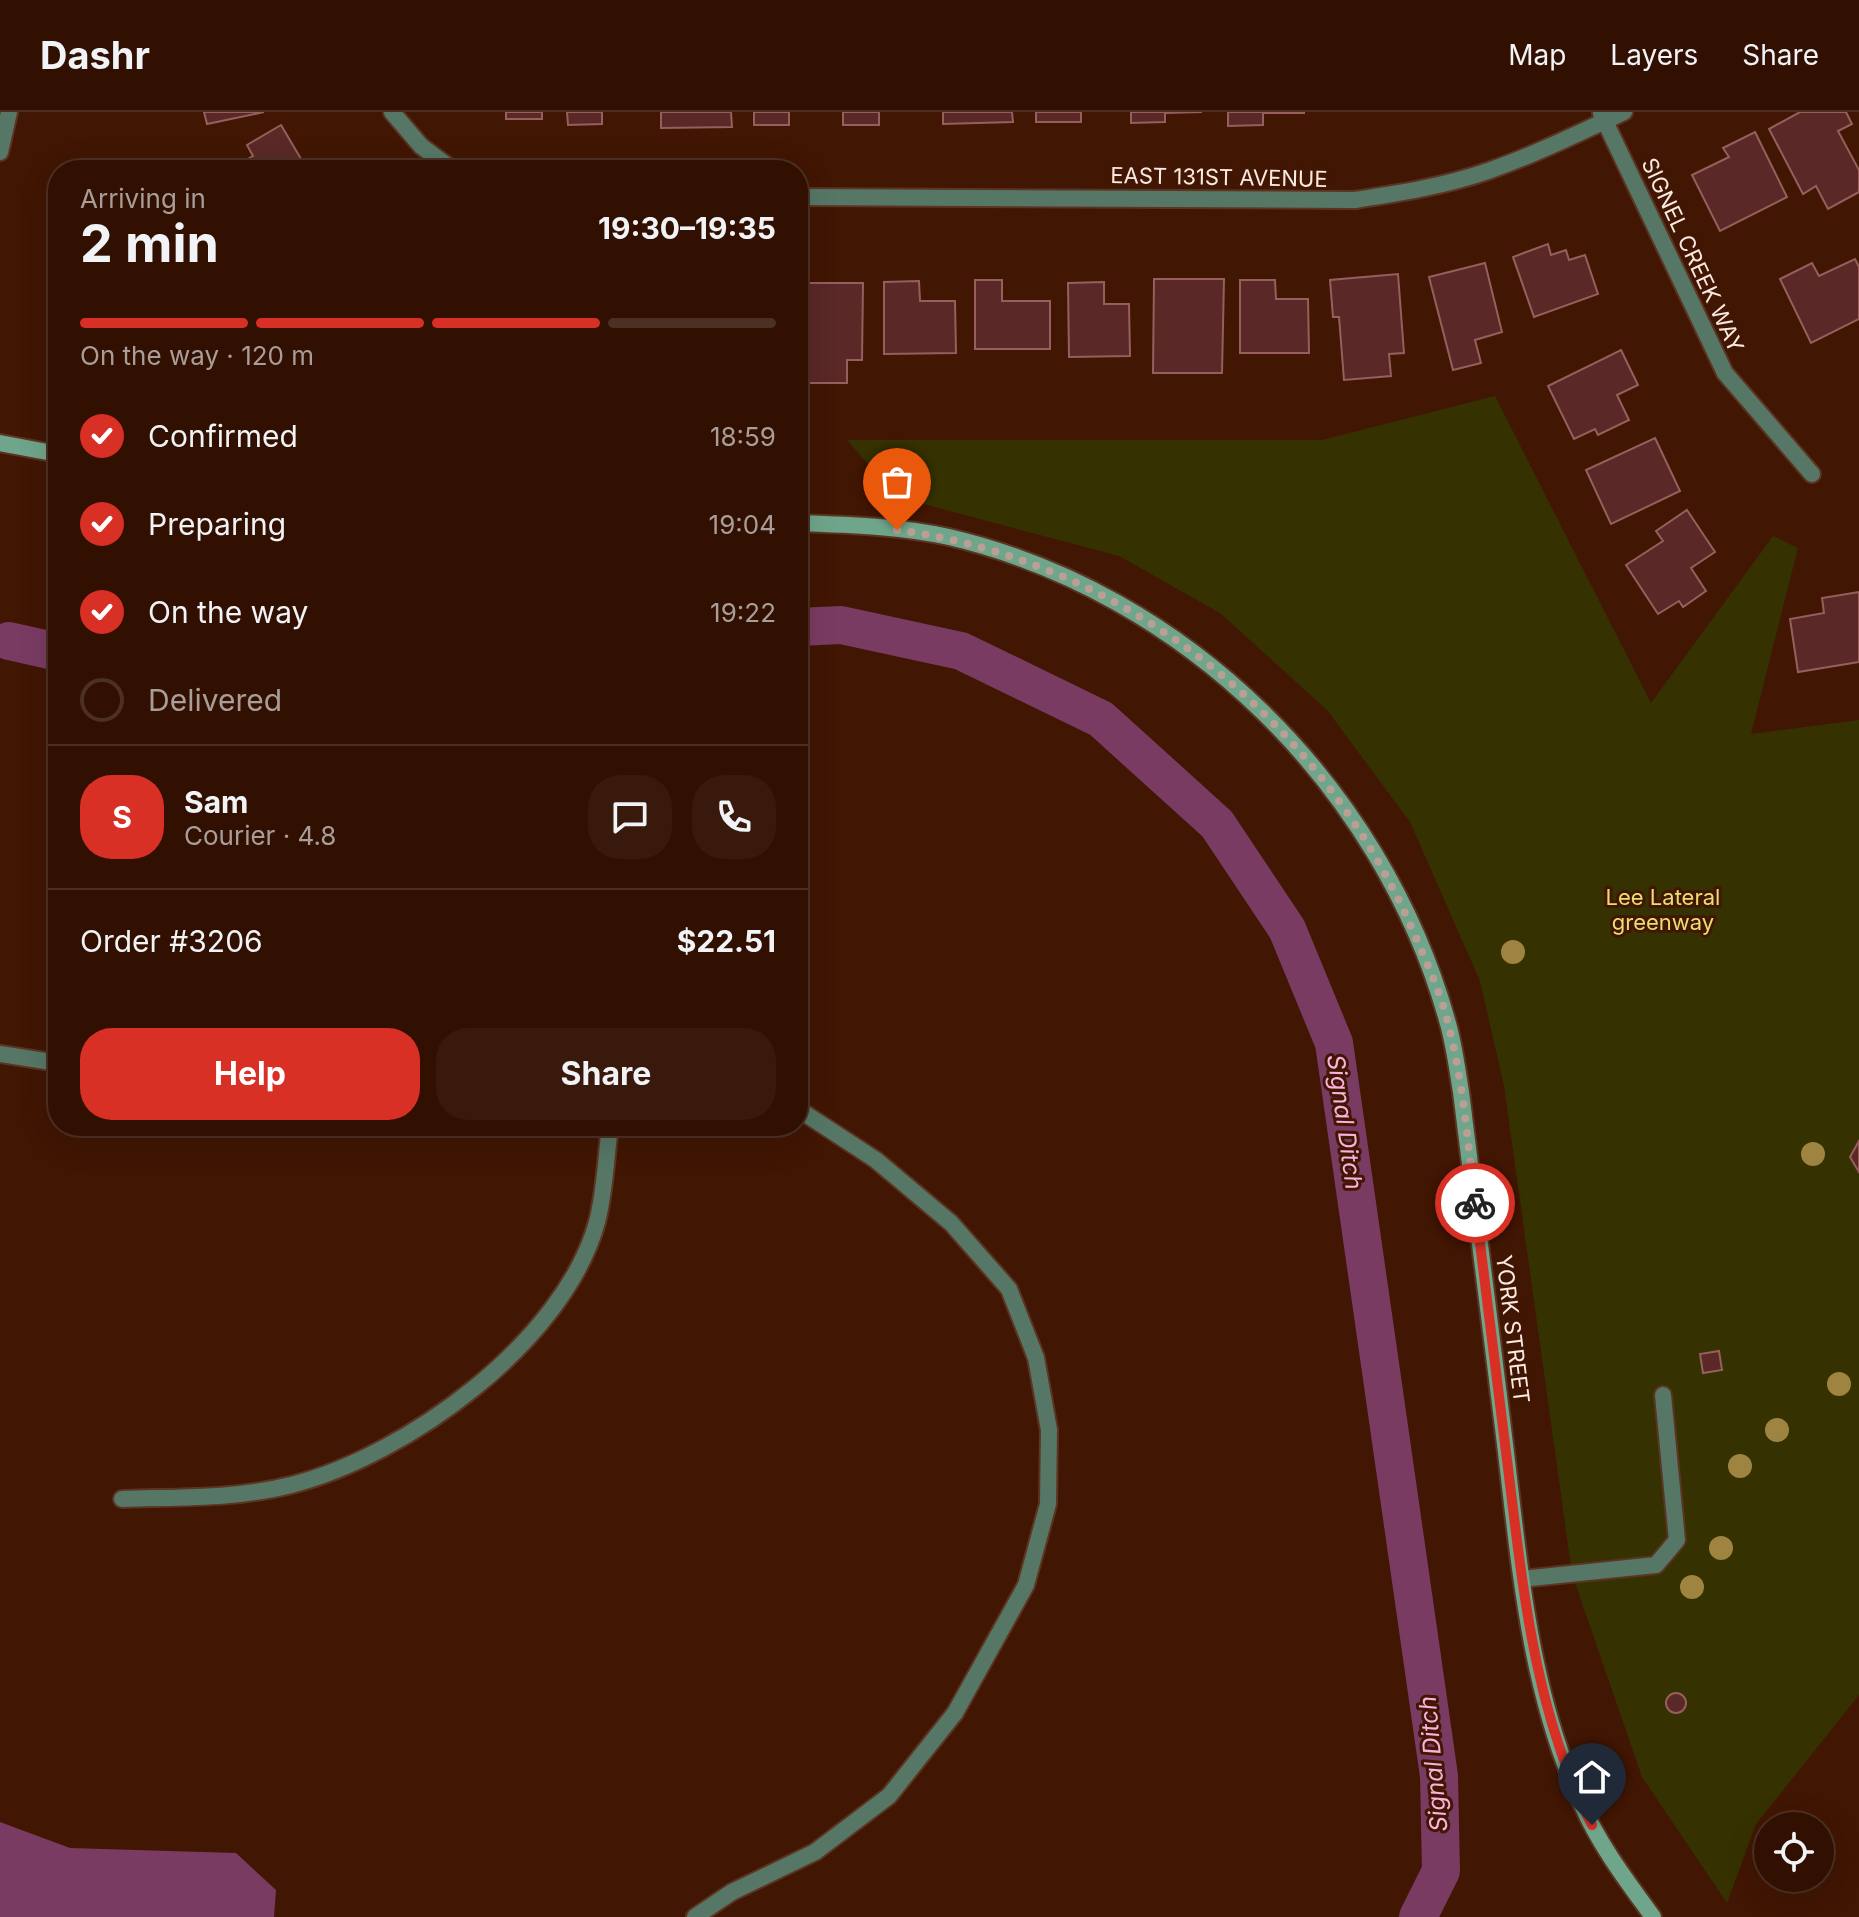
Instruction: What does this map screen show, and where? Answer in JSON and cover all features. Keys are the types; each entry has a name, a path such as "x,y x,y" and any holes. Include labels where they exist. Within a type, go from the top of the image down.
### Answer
{"street":[{"path":"0,152 9,112"},
{"path":"392,112 421,146 440,160"},
{"name":"EAST 131ST AVENUE","path":"808,197 1355,200 1419,190 1487,171 1603,116 1624,112"},
{"name":"SIGNEL CREEK WAY","path":"1603,116 1725,373 1812,474"},
{"path":"0,443 48,452"},
{"name":"YORK STREET","path":"808,523 872,526 948,537 1041,568 1136,612 1205,661 1264,711 1325,778 1379,859 1435,982 1448,1023 1461,1092 1522,1579 1536,1665 1562,1755 1581,1805 1603,1846 1653,1917"},
{"path":"0,1054 48,1061"},
{"path":"695,1917 732,1892 815,1852 889,1796 955,1713 1026,1585 1048,1504 1049,1430 1036,1358 1009,1289 951,1223 876,1160 808,1116"},
{"path":"122,1499 239,1495 291,1486 348,1468 416,1431 468,1394 531,1333 568,1283 585,1252 597,1222 609,1136"},
{"path":"1522,1579 1656,1565 1677,1540 1663,1395"}],"green space":[{"name":"Lee Lateral greenway","path":"1495,396 1651,703 1773,536 1798,548 1751,734 1859,720 1859,1695 1766,1812 1754,1812 1754,1829 1727,1903 1642,1777 1572,1574 1504,1086 1480,981 1410,822 1327,710 1220,613 1119,556 897,497 847,440 1322,440"}],"shaded area":[{"path":"0,1822 70,1848 236,1853 276,1890 274,1917 0,1917"}],"building":[{"path":"204,112 264,112 207,124"},
{"path":"506,112 542,112 542,119 506,119"},
{"path":"567,112 602,112 602,124 568,125"},
{"path":"661,112 731,112 732,127 661,128"},
{"path":"754,112 789,112 789,125 754,125"},
{"path":"843,112 879,112 879,125 843,125"},
{"path":"943,112 1012,112 1013,122 943,124"},
{"path":"1036,112 1081,112 1081,122 1036,122"},
{"path":"1131,112 1202,112 1165,113 1165,122 1131,123"},
{"path":"1228,112 1304,113 1263,113 1263,125 1228,126"},
{"path":"1800,112 1846,112 1852,124 1838,131 1859,170 1859,192 1828,209 1816,186 1803,194 1769,129"},
{"path":"281,125 302,160 246,160 253,156 247,145"},
{"path":"1755,132 1787,197 1720,231 1692,175 1729,157 1723,148"},
{"path":"1548,244 1551,255 1566,250 1569,260 1585,255 1598,294 1534,317 1513,257"},
{"path":"1855,259 1859,267 1859,319 1811,343 1780,279 1812,263 1819,276"},
{"path":"1485,263 1502,332 1475,340 1481,363 1453,370 1429,277"},
{"path":"1398,274 1404,353 1389,354 1391,376 1344,380 1339,317 1333,317 1330,280"},
{"path":"1154,279 1224,279 1222,373 1153,373"},
{"path":"975,280 1002,280 1002,301 1050,301 1050,349 975,349"},
{"path":"1240,280 1275,280 1276,299 1308,299 1309,353 1240,353"},
{"path":"919,281 920,301 955,301 956,353 884,354 884,282"},
{"path":"1104,282 1104,304 1129,304 1130,356 1069,357 1068,283"},
{"path":"808,283 863,283 862,360 847,360 847,383 808,383"},
{"path":"1621,350 1638,385 1617,395 1629,420 1598,435 1595,429 1574,439 1548,386"},
{"path":"1655,438 1680,491 1611,524 1586,470"},
{"path":"1687,510 1715,552 1691,568 1706,591 1683,607 1679,601 1658,614 1626,565 1663,541 1656,531"},
{"path":"1859,592 1859,662 1798,672 1790,619 1824,613 1822,598"},
{"path":"1859,1141 1859,1172 1850,1157"},
{"path":"1719,1351 1722,1370 1703,1373 1700,1354"},
{"path":"1672,1693 1680,1693 1686,1703 1680,1713 1672,1713 1666,1707 1666,1699"}],"waterway":[{"name":"Signal Ditch","path":"808,627 841,625 961,651 1101,719 1217,824 1287,929 1334,1043 1439,1776 1441,1871 1418,1917"},
{"name":"Signal Ditch","path":"9,641 48,650"}],"way so far":[{"path":"897,530 948,537 1012,556 1136,612 1205,661 1264,711 1325,778 1379,859 1435,982 1448,1023 1461,1092 1475,1203"}],"route":[{"path":"1475,1203 1522,1579 1536,1665 1562,1755 1592,1825"}]}
